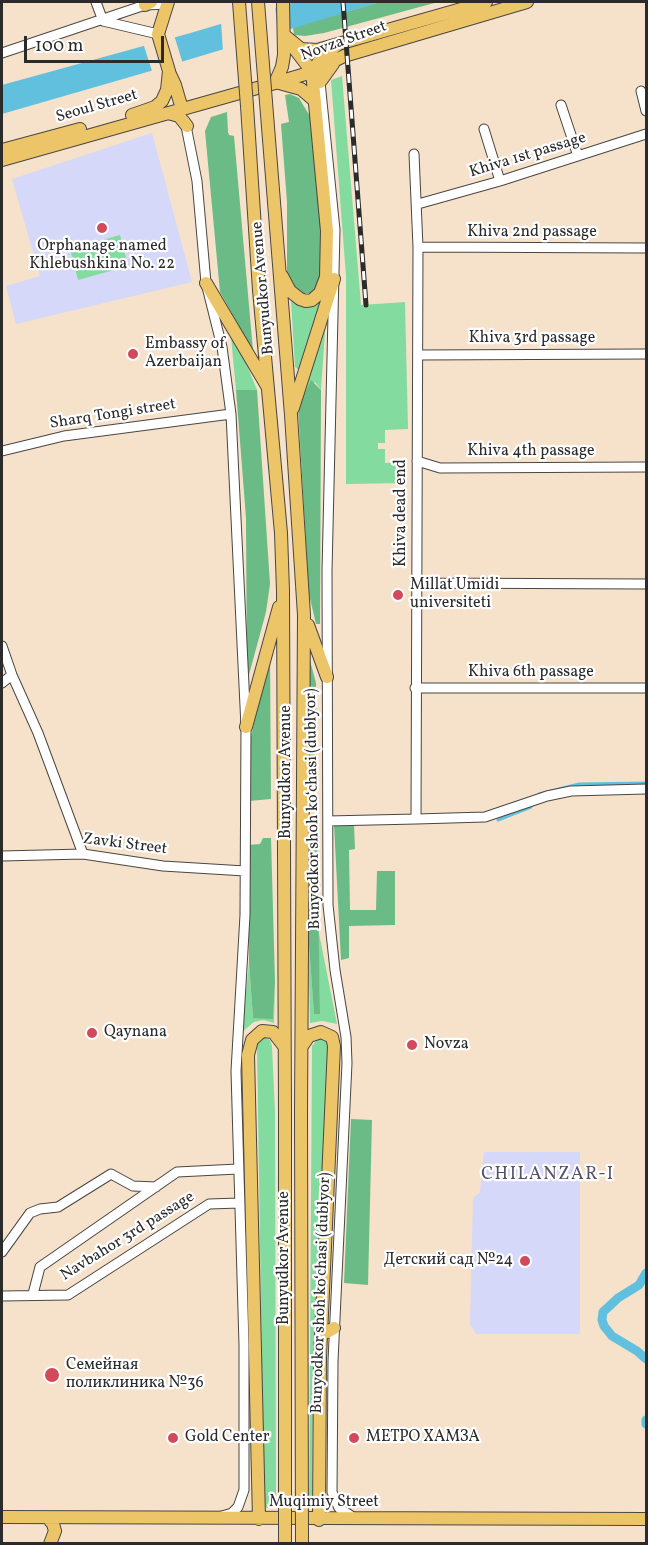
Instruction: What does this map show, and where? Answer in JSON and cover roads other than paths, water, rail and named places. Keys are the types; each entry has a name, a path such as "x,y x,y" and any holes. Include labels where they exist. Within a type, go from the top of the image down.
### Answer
{"main road":[{"path":"171,2 158,34 182,109 275,83 301,88 315,101"},
{"name":"Bunyudkor Avenue","path":"239,2 281,533 283,591 285,1544"},
{"name":"Bunyudkor Avenue","path":"258,2 291,415 304,615 302,1544"},
{"path":"275,83 283,62 285,36 283,2"},
{"name":"Novza Street","path":"285,36 298,47 309,50 337,45 486,2"},
{"name":"Novza Street","path":"275,83 316,77 344,56 527,2"},
{"path":"285,36 316,77"},
{"path":"278,269 291,291 306,301 312,300 320,293 326,278 327,231 315,101 316,77 322,57 337,45"},
{"name":"Seoul Street","path":"2,150 150,109 164,96 169,71"},
{"path":"175,86 187,98 201,104"},
{"name":"Seoul Street","path":"2,160 182,109"},
{"path":"168,113 179,116 187,126"},
{"path":"291,415 335,273"},
{"path":"206,283 269,390"},
{"path":"246,727 283,591"},
{"path":"304,615 327,677"},
{"path":"259,1519 248,1055 252,1040 262,1031 273,1032 285,1046"},
{"path":"302,1046 309,1036 321,1032 332,1037 334,1046 321,1328 319,1520"},
{"path":"321,1328 327,1332 334,1328"},
{"name":"Muqimiy Street","path":"2,1517 319,1520 646,1519"},
{"path":"48,1518 54,1531 50,1544"}],"street":[{"path":"96,2 103,21"},
{"path":"2,53 103,21 148,3 171,2"},
{"path":"103,21 158,34"},
{"name":"Bunyodkor shoh koʻchasi (dublyor)","path":"316,77 335,230 327,572 329,921 345,1030 347,1063 334,1328 332,1492 343,1512 361,1519"},
{"path":"641,91 646,111"},
{"path":"561,105 578,156"},
{"path":"182,109 197,181 206,283 222,347 231,414 246,727 244,915 236,1043 244,1345 243,1494 236,1510 211,1519"},
{"path":"484,129 500,181"},
{"name":"Khiva 1st passage","path":"418,204 500,181 646,134"},
{"name":"Khiva dead end","path":"414,154 418,204 416,819"},
{"name":"Khiva 2nd passage","path":"418,247 646,248"},
{"name":"Khiva 3rd passage","path":"418,355 646,354"},
{"name":"Sharq Tongi street","path":"2,451 64,436 231,414"},
{"name":"Khiva 4th passage","path":"417,461 440,468 646,467"},
{"path":"417,583 646,584"},
{"path":"2,646 12,675 38,733 83,854"},
{"path":"2,683 12,675"},
{"name":"Khiva 6th passage","path":"415,688 646,688"},
{"path":"328,821 485,817 537,799 571,791 646,789"},
{"name":"Zavki Street","path":"2,856 83,854 163,866 245,871"},
{"path":"156,1187 177,1172 238,1169"},
{"name":"Navbahor 3rd passage","path":"2,1252 30,1213 40,1209 58,1207 111,1173 133,1186 156,1187"},
{"name":"Navbahor 3rd passage","path":"33,1294 40,1267 156,1187"},
{"name":"Navbahor 3rd passage","path":"2,1296 68,1294 209,1204 239,1203"}],"water":[{"path":"295,2 380,2 2,114 2,85"}],"waterway":[{"path":"539,794 579,784 646,783"},
{"path":"498,820 531,807 532,803"},
{"path":"646,1273 639,1285 618,1298 603,1312 602,1320 612,1336 646,1359"}],"railway":[{"path":"343,2 366,305"}],"place":[{"name":"Orphanage named Khlebushkina No. 22","path":"102,228"},
{"name":"Embassy of Azerbaijan","path":"133,354"},
{"name":"Millat Umidi universiteti","path":"398,595"},
{"name":"Qaynana","path":"92,1033"},
{"name":"Novza","path":"412,1045"},
{"name":"Детский сад №24","path":"525,1261"},
{"name":"Семейная поликлиника №36","path":"52,1375"},
{"name":"Gold Center","path":"173,1438"},
{"name":"МЕТРО ХАМЗА","path":"354,1438"}],"district":[{"name":"CHILANZAR-I","path":"548,1176"}]}
